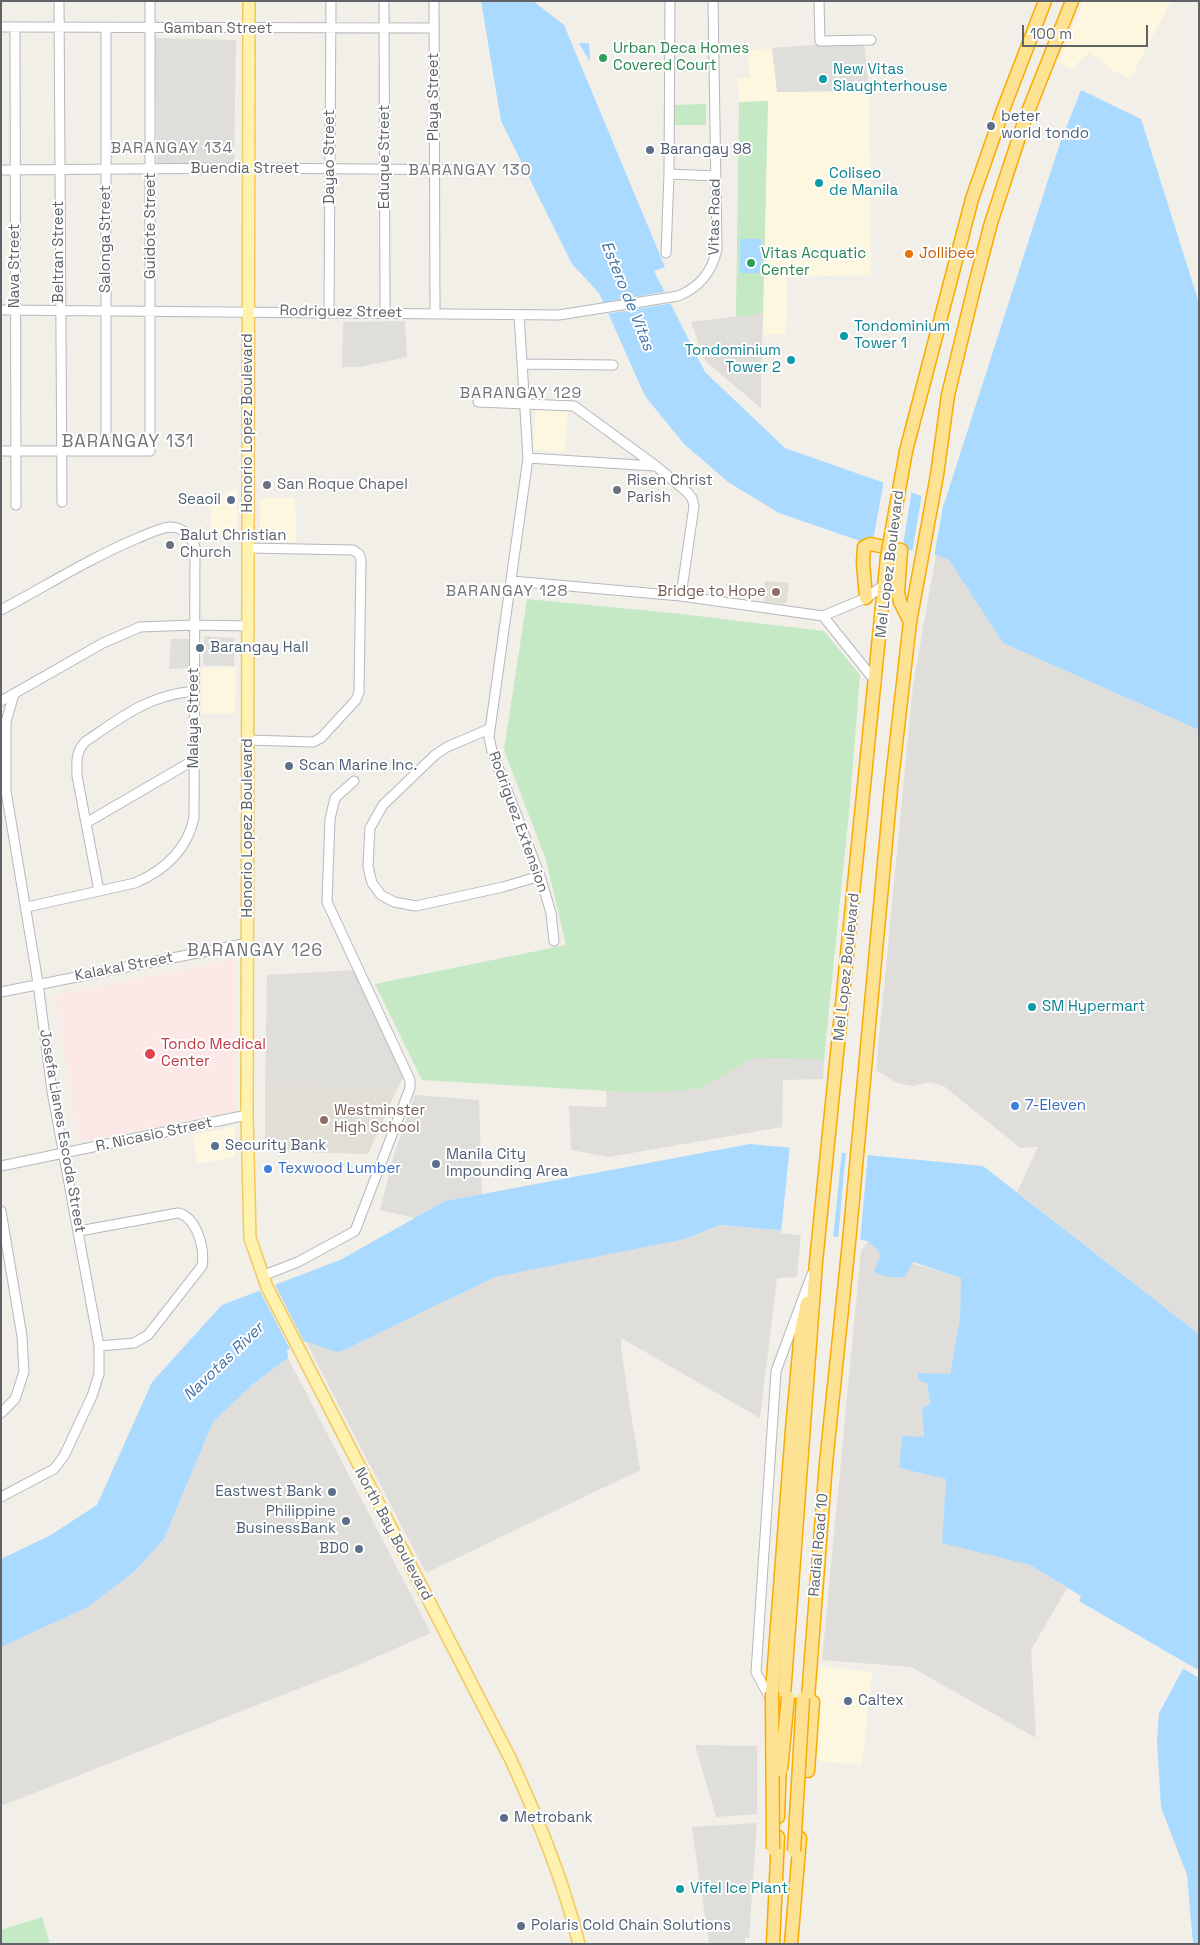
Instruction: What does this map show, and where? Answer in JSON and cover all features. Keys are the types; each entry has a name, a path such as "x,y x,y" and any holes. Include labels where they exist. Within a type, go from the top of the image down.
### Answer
{"highway":[{"name":"Mel Lopez Boulevard","path":"829,1147 887,557 906,451 972,199 1003,110 1045,1"},
{"name":"Mel Lopez Boulevard","path":"858,1147 890,797 910,622 937,475 948,395 991,223 1025,119 1072,1"},
{"path":"866,598 863,563 864,547 870,544 901,550 898,592 900,602 910,622"},
{"name":"Radial Road 10","path":"773,1944 782,1719 816,1262 829,1147"},
{"name":"Radial Road 10","path":"791,1944 830,1430 858,1147"},
{"path":"769,1944 773,1849 772,1692 801,1331 816,1262"},
{"path":"794,1850 808,1771 832,1465 830,1430"},
{"path":"773,1849 788,1698"},
{"path":"785,1944 794,1850 803,1698"},
{"path":"782,1719 807,1722"}],"main road":[{"name":"Honorio Lopez Boulevard","path":"247,1115 249,626 247,168 249,1"},
{"name":"North Bay Boulevard","path":"247,1115 250,1238 262,1276 510,1758 543,1831 569,1903 579,1944"}],"street":[{"name":"Beltran Street","path":"59,1 59,310 62,502"},
{"name":"Guidote Street","path":"106,451 150,451 150,1"},
{"name":"Dayao Street","path":"329,312 331,1"},
{"name":"Eduque Street","path":"384,1 385,313"},
{"name":"Playa Street","path":"434,1 435,313"},
{"path":"666,253 669,174 670,1"},
{"name":"Vitas Road","path":"678,296 700,282 714,264 717,250 713,1"},
{"path":"819,1 820,41 871,40"},
{"name":"Gamban Street","path":"1,27 434,28"},
{"name":"Nava Street","path":"15,27 16,505"},
{"name":"Salonga Street","path":"106,27 106,451"},
{"name":"Buendia Street","path":"1,170 247,168 489,170"},
{"path":"669,174 716,176"},
{"name":"Rodriguez Street","path":"1,310 559,315 678,296"},
{"name":"Rodriguez Extension","path":"519,315 528,458 512,581 489,730 492,751 540,876 551,913 554,941"},
{"path":"523,364 613,365"},
{"path":"478,402 574,406 656,466 687,492 692,498 694,506 681,596"},
{"path":"1,451 106,451"},
{"path":"528,458 656,466"},
{"name":"Malaya Street","path":"1,610 124,544 159,529 172,527 183,530 191,538 195,547 194,818 191,831 175,857 150,877 99,891 27,907"},
{"path":"248,548 352,550 359,554 361,560 359,692 356,700 321,738 313,742 248,740"},
{"path":"512,581 681,596 823,616 866,598 884,585"},
{"path":"823,616 876,682"},
{"path":"1,702 121,634 140,627 194,624 249,626"},
{"path":"99,891 77,776 76,758 79,748 134,709 158,697 194,691"},
{"name":"Josefa Llanes Escoda Street","path":"1,1497 54,1470 64,1456 100,1374 99,1346 52,1091 27,907 4,792 6,722 14,694"},
{"path":"489,730 448,747 435,755 382,805 370,828 368,866 372,883 381,895 394,902 416,906 503,887 540,876"},
{"path":"86,823 194,760"},
{"path":"262,1276 298,1262 355,1231 410,1088 410,1080 327,902 330,819 334,798 354,780"},
{"name":"Kalakal Street","path":"1,992 38,983 248,943"},
{"name":"R. Nicasio Street","path":"1,1166 247,1115"},
{"path":"1,1211 22,1336 24,1372 15,1399 1,1413"},
{"path":"78,1231 178,1213 185,1214 193,1224 204,1257 202,1266 148,1334 134,1343 99,1346"},
{"path":"782,1719 756,1672 775,1376 816,1262"}],"shaded area":[{"path":"1084,1 1171,1 1130,79 1108,68 1105,61 1089,53 1079,61 1074,70 1058,62"},
{"path":"155,38 236,40 234,162 157,165"},
{"path":"864,41 869,91 777,92 772,48"},
{"path":"772,48 777,92 869,91 871,275 787,277 786,334 763,335 768,101 739,102 738,78 750,78 747,51"},
{"path":"763,313 761,408 705,361 691,322"},
{"path":"405,321 407,357 359,367 342,367 343,322"},
{"path":"536,408 568,410 565,452 533,450"},
{"path":"237,488 237,531 211,534 211,499"},
{"path":"260,498 295,498 296,542 260,542"},
{"path":"936,555 949,560 1003,643 1199,730 1199,1334 1017,1192 1038,1147 1020,1148 944,1086 930,1082 913,1086 897,1083 876,1070 913,685"},
{"name":"Bridge to Hope","path":"765,581 789,583 786,604 764,602"},
{"path":"204,636 235,638 234,666 203,665"},
{"path":"171,639 190,639 190,668 169,669"},
{"path":"236,667 235,713 201,714 202,668"},
{"name":"Tondo Medical Center","path":"236,959 236,1111 79,1142 56,996"},
{"path":"355,970 404,1076 397,1089 265,1085 267,975"},
{"path":"754,1058 824,1059 823,1079 783,1080 782,1127 609,1157 571,1150 569,1106 607,1107 606,1091 643,1093 699,1089"},
{"name":"Westminster High School","path":"265,1085 397,1089 368,1154 265,1151"},
{"name":"Manila City Impounding Area","path":"415,1095 479,1100 482,1194 445,1201 415,1218 380,1210 395,1151"},
{"name":"Security Bank","path":"235,1126 235,1157 198,1164 192,1135"},
{"path":"720,1225 801,1232 797,1277 777,1278 760,1418 621,1338 621,1350 640,1470 426,1573 305,1340 336,1352 342,1351 495,1277 685,1239"},
{"path":"868,1241 881,1254 961,1278 960,1318 950,1374 927,1382 930,1404 922,1410 924,1437 899,1468 946,1479 942,1542 1030,1565 1067,1588 1031,1650 1036,1738 911,1667 822,1660 861,1251"},
{"path":"288,1358 431,1633 351,1668 1,1806 1,1647 88,1607 135,1571 164,1539 213,1422 252,1385"},
{"path":"816,1666 872,1672 862,1765 808,1760"},
{"path":"695,1745 757,1746 757,1814 716,1817"},
{"path":"757,1823 749,1938 745,1938 745,1944 709,1944 692,1827"}],"green space":[{"path":"768,101 763,313 736,317 739,102"},
{"path":"706,104 706,125 672,125 671,105"},
{"path":"527,599 672,613 824,631 860,675 849,812 824,1059 754,1058 699,1089 643,1093 422,1080 375,984 566,945 546,860 504,750"},
{"path":"42,1917 50,1944 1,1944 1,1930"}],"water":[{"name":"Estero de Vitas","path":"481,1 533,1 564,25 665,267 654,271 705,372 785,448 944,504 1060,143 1081,90 1141,119 1199,303 1199,730 1003,643 949,560 936,555 860,541 779,513 728,482 684,444 645,396 599,293 572,264 501,121"},
{"path":"579,43 589,43 590,62"},
{"path":"740,239 761,239 761,273 740,273"},
{"name":"Navotas River","path":"750,1144 983,1166 1199,1334 1199,1944 1193,1944 1187,1875 1161,1807 1157,1740 1159,1713 1186,1663 1079,1601 1081,1596 1030,1565 942,1543 946,1479 899,1468 902,1436 924,1437 922,1409 930,1404 927,1383 919,1381 917,1373 950,1374 960,1318 961,1278 913,1262 905,1277 887,1277 874,1272 881,1254 868,1241 801,1232 720,1225 685,1239 495,1277 342,1351 336,1352 305,1341 287,1350 288,1358 252,1385 213,1422 164,1539 135,1571 88,1607 1,1647 1,1559 49,1536 97,1505 152,1382 222,1305 340,1260 445,1201"}],"pier":[{"path":"668,291 673,303 606,314 601,303"},
{"path":"884,480 912,490 902,551 872,546"},
{"path":"946,489 934,557 912,553 922,494 943,501"},
{"path":"790,1145 842,1151 833,1239 781,1233"},
{"path":"846,1150 868,1153 860,1242 838,1239"},
{"path":"274,1283 304,1342 290,1349 260,1291"},
{"path":"1186,1663 1199,1670 1199,1678 1182,1668"}],"place":[{"name":"Urban Deca Homes Covered Court","path":"603,58"},
{"name":"New Vitas Slaughterhouse","path":"823,79"},
{"name":"beter world tondo","path":"991,126"},
{"name":"Barangay 98","path":"650,150"},
{"name":"Coliseo de Manila","path":"819,183"},
{"name":"Jollibee","path":"909,254"},
{"name":"Vitas Acquatic Center","path":"751,263"},
{"name":"Tondominium Tower 1","path":"844,336"},
{"name":"Tondominium Tower 2","path":"791,360"},
{"name":"San Roque Chapel","path":"267,485"},
{"name":"Risen Christ Parish","path":"617,490"},
{"name":"Seaoil","path":"231,500"},
{"name":"Balut Christian Church","path":"170,545"},
{"name":"Bridge to Hope","path":"776,592"},
{"name":"Barangay Hall","path":"200,648"},
{"name":"Scan Marine Inc.","path":"289,766"},
{"name":"SM Hypermart","path":"1032,1007"},
{"name":"Tondo Medical Center","path":"150,1054"},
{"name":"7-Eleven","path":"1015,1106"},
{"name":"Westminster High School","path":"324,1120"},
{"name":"Security Bank","path":"215,1146"},
{"name":"Manila City Impounding Area","path":"436,1164"},
{"name":"Texwood Lumber","path":"268,1169"},
{"name":"Eastwest Bank","path":"332,1492"},
{"name":"Philippine BusinessBank","path":"346,1521"},
{"name":"BDO","path":"359,1549"},
{"name":"Caltex","path":"848,1701"},
{"name":"Metrobank","path":"504,1818"},
{"name":"Vifel Ice Plant","path":"680,1889"},
{"name":"Polaris Cold Chain Solutions","path":"521,1926"}],"district":[{"name":"BARANGAY 134","path":"172,149"},
{"name":"BARANGAY 130","path":"470,171"},
{"name":"BARANGAY 129","path":"521,394"},
{"name":"BARANGAY 131","path":"128,442"},
{"name":"BARANGAY 128","path":"507,592"},
{"name":"BARANGAY 126","path":"255,951"}]}
